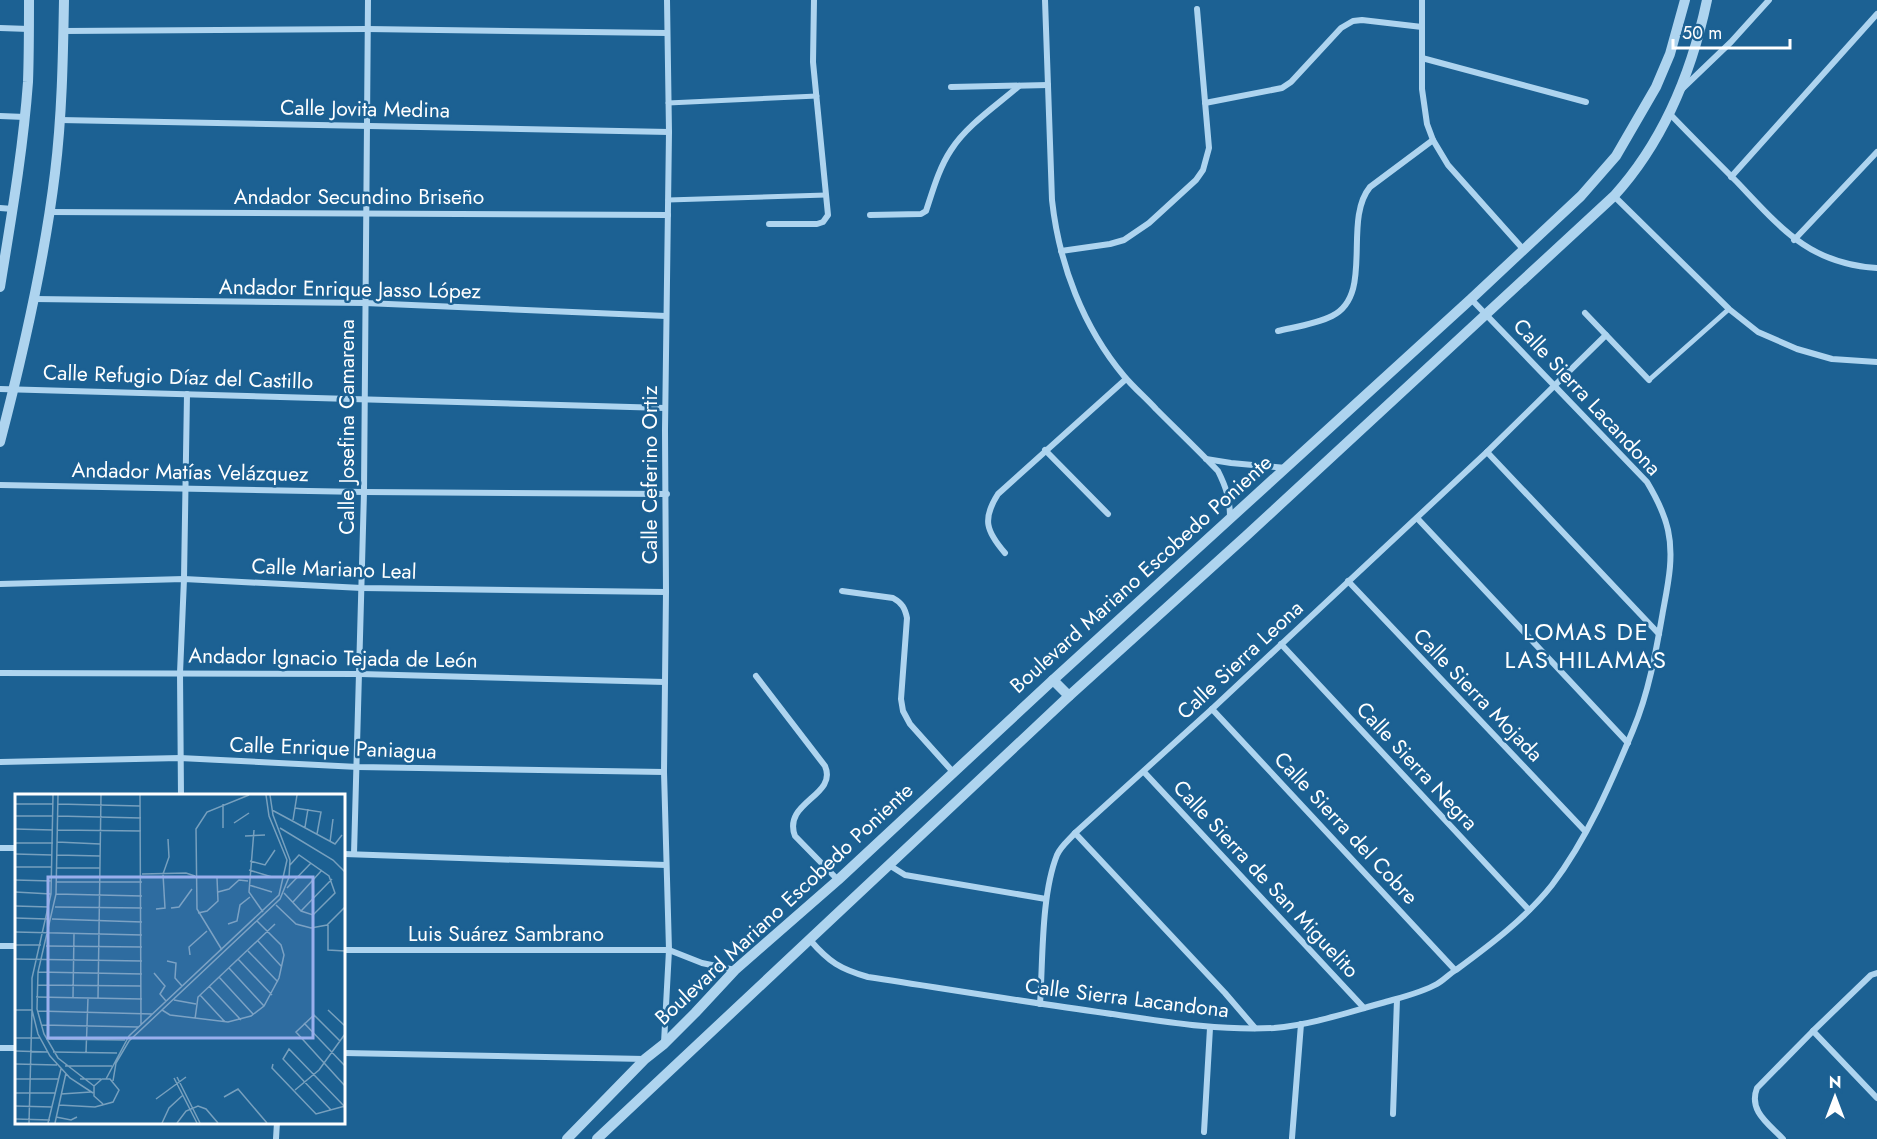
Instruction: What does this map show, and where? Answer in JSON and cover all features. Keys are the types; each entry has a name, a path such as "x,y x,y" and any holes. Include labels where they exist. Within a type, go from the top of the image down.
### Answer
{"street":[{"path":"0,287 25,117 29,0"},
{"path":"0,442 33,300 49,212 60,120 64,0"},
{"name":"Calle Josefina Camarena","path":"354,854 364,492 368,0"},
{"name":"Calle Ceferino Ortiz","path":"664,1044 669,950 664,772 667,494 665,408 669,132 667,0"},
{"path":"769,224 817,224 823,222 828,215 813,62 814,0"},
{"path":"1045,0 1052,200 1055,228 1072,285 1089,324 1111,360 1126,379 1218,471 1226,486 1230,503 1230,520"},
{"path":"1422,0 1424,108 1433,140 1448,165 1523,249"},
{"name":"Boulevard Mariano Escobedo Poniente","path":"567,1139 645,1059 664,1044 735,970 838,880 1581,196 1616,156 1656,87 1670,54 1685,0"},
{"name":"Boulevard Mariano Escobedo Poniente","path":"597,1139 1069,696 1614,196 1645,156 1680,91 1707,0"},
{"path":"1680,91 1731,42 1769,0"},
{"path":"1061,251 1124,240 1149,222 1196,180 1203,170 1209,148 1197,9"},
{"path":"1731,177 1877,14"},
{"path":"1205,103 1282,88 1291,82 1341,28 1353,21 1422,27"},
{"path":"0,28 29,29"},
{"path":"63,31 368,29 667,33"},
{"path":"1422,58 1586,102"},
{"path":"951,87 1048,85"},
{"path":"870,215 921,214 926,211 942,165 951,150 961,137 1019,86"},
{"path":"668,103 817,96"},
{"path":"1669,114 1794,240 1839,261 1861,267 1877,268"},
{"path":"0,116 25,117"},
{"name":"Calle Jovita Medina","path":"60,120 669,132"},
{"path":"1278,331 1333,316 1342,308 1350,298 1355,285 1359,204 1363,195 1370,187 1433,140"},
{"path":"1794,240 1877,152"},
{"path":"668,200 826,195"},
{"path":"1614,196 1729,309 1758,332 1797,349 1833,359 1877,362"},
{"path":"0,208 13,208"},
{"name":"Andador Secundino Briseño","path":"49,212 668,215"},
{"name":"Calle Sierra Lacandona","path":"810,940 837,967 868,977 1210,1028 1255,1028 1301,1024 1397,999 1436,985 1477,955 1529,910 1551,886 1585,831 1604,795 1640,714 1659,634 1671,549 1658,499 1647,482 1471,299"},
{"name":"Andador Enrique Jasso López","path":"33,300 365,303 666,315"},
{"path":"1586,314 1649,380 1729,309"},
{"name":"Calle Sierra Leona","path":"1040,1004 1046,899 1057,854 1075,833 1418,518 1606,335"},
{"path":"1005,553 993,539 988,523 992,505 998,494 1126,379"},
{"name":"Calle Refugio Díaz del Castillo","path":"0,389 665,408"},
{"path":"181,794 180,673 187,394"},
{"path":"1045,450 1108,514"},
{"path":"1487,452 1659,634"},
{"path":"1206,459 1286,468"},
{"name":"Andador Matías Velázquez","path":"0,485 364,492 667,494"},
{"path":"1418,518 1628,742"},
{"name":"Calle Mariano Leal","path":"0,584 184,579 362,588 666,592"},
{"name":"Calle Sierra Mojada","path":"1348,581 1585,831"},
{"path":"842,591 893,598 905,609 907,618 901,699 903,711 910,724 953,772"},
{"name":"Calle Sierra Negra","path":"1281,644 1529,910"},
{"name":"Andador Ignacio Tejada de León","path":"0,673 360,674 665,682"},
{"path":"756,676 828,773 823,786 796,813 792,828 795,836 838,880"},
{"path":"1053,680 1069,696"},
{"name":"Calle Sierra del Cobre","path":"1212,709 1455,970"},
{"name":"Calle Enrique Paniagua","path":"0,762 180,758 357,767 664,772"},
{"name":"Calle Sierra de San Miguelito","path":"1144,772 1364,1008"},
{"path":"1075,833 1255,1028"},
{"path":"345,854 666,865"},
{"path":"889,865 905,875 1046,899"},
{"path":"669,950 702,963 735,970"},
{"name":"Luis Suárez Sambrano","path":"345,951 669,950"},
{"path":"1783,1139 1758,1113 1754,1097 1757,1088 1871,975 1877,973"},
{"path":"1393,1114 1397,999"},
{"path":"1292,1138 1301,1024"},
{"path":"1204,1132 1210,1028"},
{"path":"1813,1031 1877,1098"},
{"path":"345,1053 645,1059"},
{"path":"276,1139 277,1124"}],"district":[{"name":"LOMAS DE LAS HILAMAS","path":"1586,646"}]}
